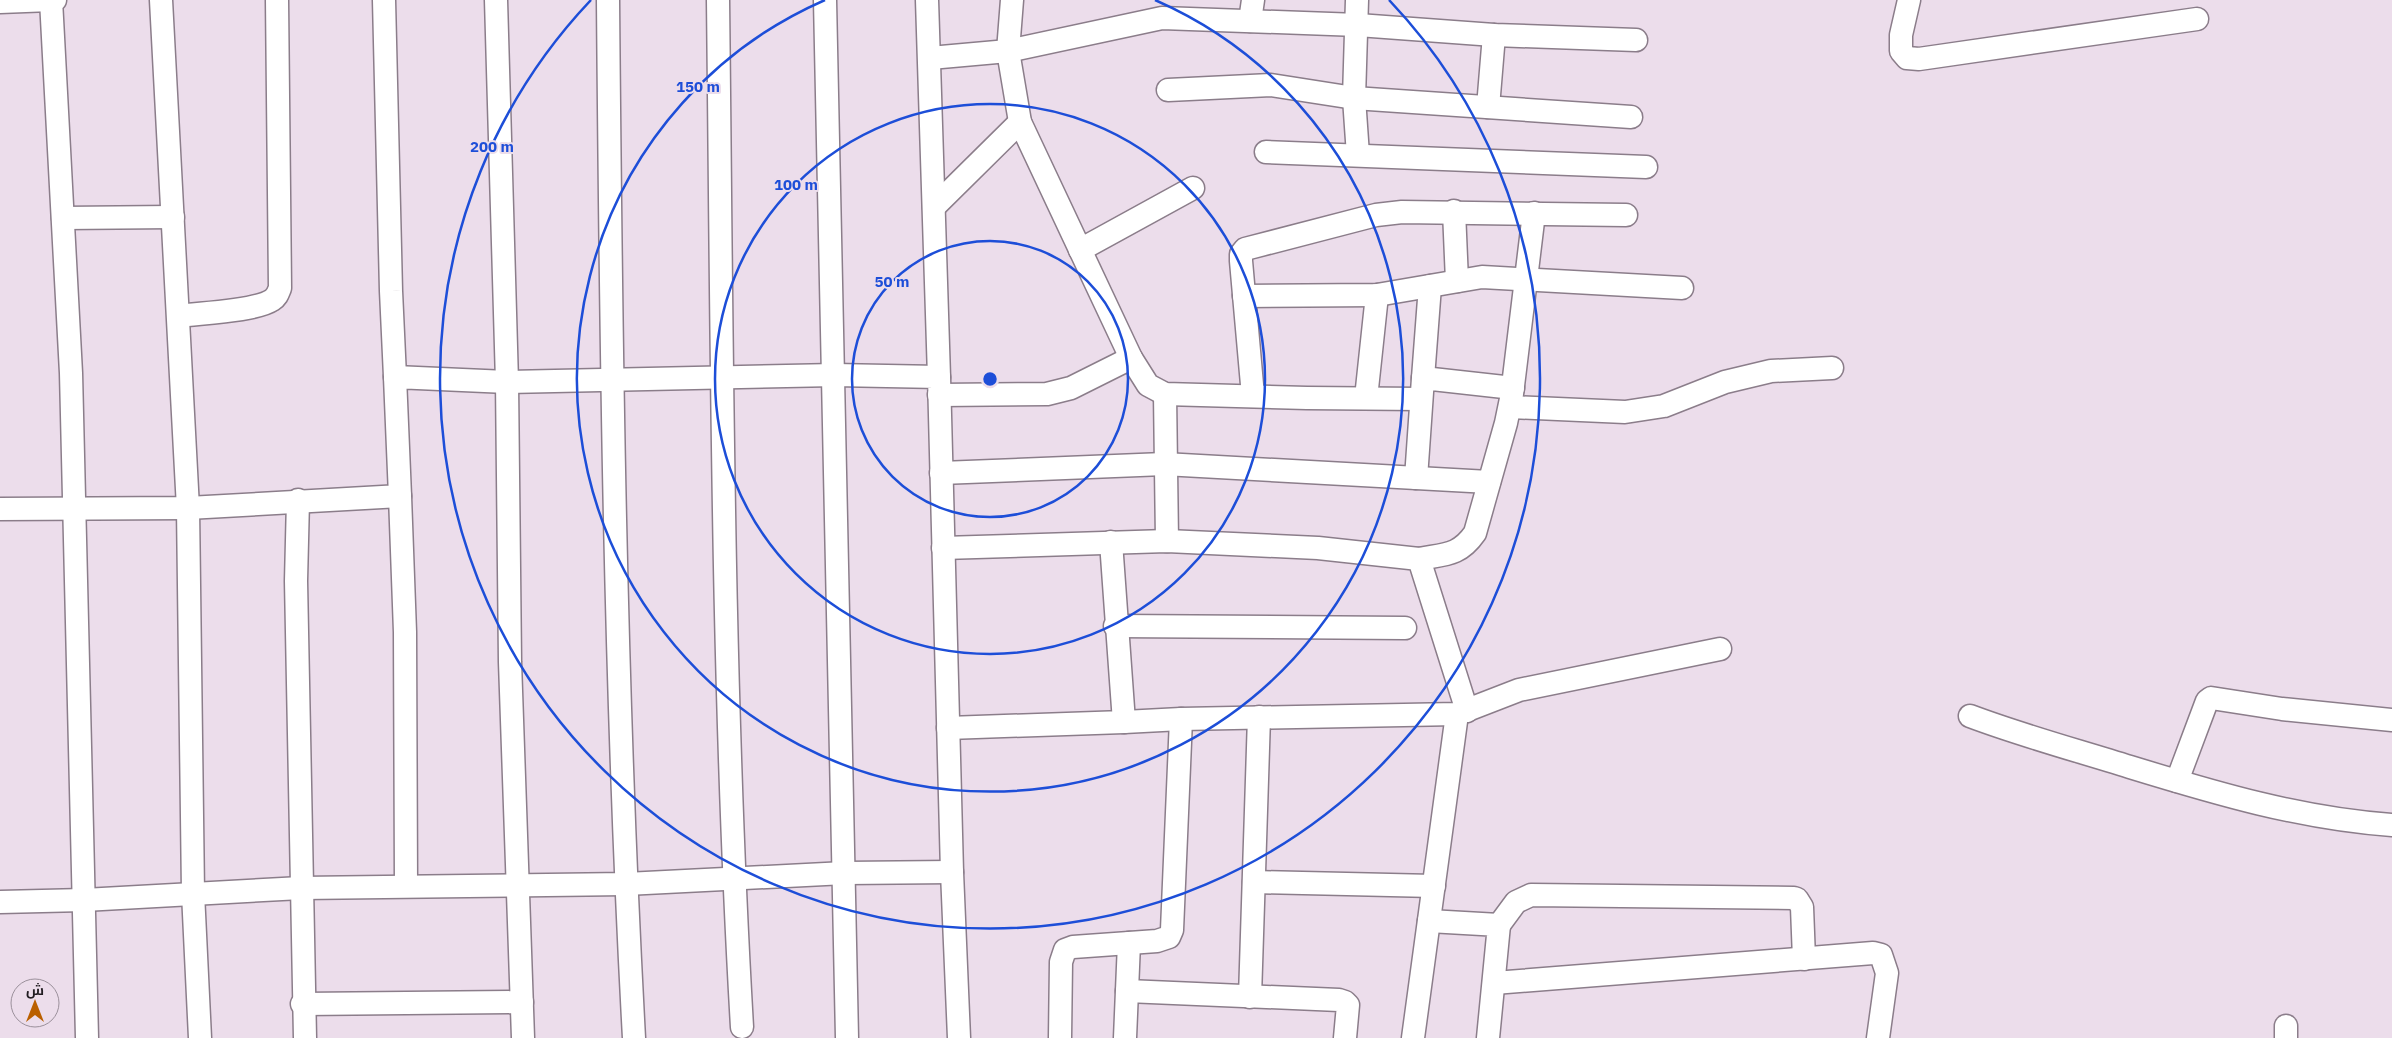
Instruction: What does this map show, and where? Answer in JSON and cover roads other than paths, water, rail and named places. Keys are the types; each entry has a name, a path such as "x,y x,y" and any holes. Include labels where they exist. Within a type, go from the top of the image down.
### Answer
{"street":[{"path":"51,0 71,373 87,1038"},
{"path":"0,2 55,0"},
{"path":"161,0 188,508 193,893 200,1038"},
{"path":"179,316 270,302 277,296 280,288 277,0"},
{"path":"384,0 391,291 406,632 406,886"},
{"path":"496,0 507,382 510,662 523,1038"},
{"path":"608,0 611,379 626,884 634,1038"},
{"path":"718,0 733,878 742,1027"},
{"path":"825,0 835,375 835,502 845,873 847,1038"},
{"path":"927,0 952,872 959,1038"},
{"path":"1012,0 1008,51 1020,122 1130,358 1148,385 1165,394 1366,398 1422,388 1511,397 1625,412 1664,406 1726,382 1771,371 1832,368"},
{"path":"1357,0 1358,25 1354,98 1358,155"},
{"path":"1908,0 1901,35 1901,51 1907,58 1919,59 2197,19"},
{"path":"930,58 1008,51 1162,18 1252,10 1358,25 1494,35 1636,40"},
{"path":"1488,107 1494,35"},
{"path":"1168,90 1272,85 1354,98 1631,117"},
{"path":"934,207 1020,122"},
{"path":"1266,152 1646,167"},
{"path":"1080,250 1193,188"},
{"path":"1253,396 1241,254 1245,249 1376,215 1402,212 1626,215"},
{"path":"1454,212 1457,281"},
{"path":"943,548 1167,541 1318,548 1420,559 1456,552 1467,544 1474,533 1511,397 1534,213"},
{"path":"63,218 173,217"},
{"path":"1244,296 1377,295 1482,277 1682,288"},
{"path":"1416,478 1430,286"},
{"path":"1366,398 1377,295"},
{"path":"395,377 507,382 835,375 939,386 1047,394 1071,388 1130,358"},
{"path":"1165,394 1164,464 1167,541"},
{"path":"941,472 1164,464 1489,482"},
{"path":"0,509 188,508 298,500 400,496"},
{"path":"298,500 296,581 304,1038"},
{"path":"1111,542 1115,626 1124,722"},
{"path":"1413,1038 1434,886 1462,712 1420,559"},
{"path":"1115,626 1405,628"},
{"path":"948,728 1181,719 1462,712 1519,690 1720,649"},
{"path":"2177,781 2207,701 2211,698 2282,709 2392,720"},
{"path":"1970,716 2005,729 2177,781 2276,807 2347,822 2392,826"},
{"path":"1250,997 1259,717"},
{"path":"1060,1038 1062,954 1065,950 1074,947 1164,940 1169,937 1172,930 1181,719"},
{"path":"0,902 84,900 301,888 626,884 845,873 952,872"},
{"path":"1254,882 1434,886"},
{"path":"1488,1038 1499,925 1516,902 1531,895 1797,898 1802,907 1804,958"},
{"path":"1429,921 1499,925"},
{"path":"1125,1038 1129,943"},
{"path":"1494,983 1873,953 1881,955 1887,972 1878,1038"},
{"path":"1127,991 1345,1002 1348,1006 1345,1038"},
{"path":"302,1004 397,1005 522,1002"}]}
